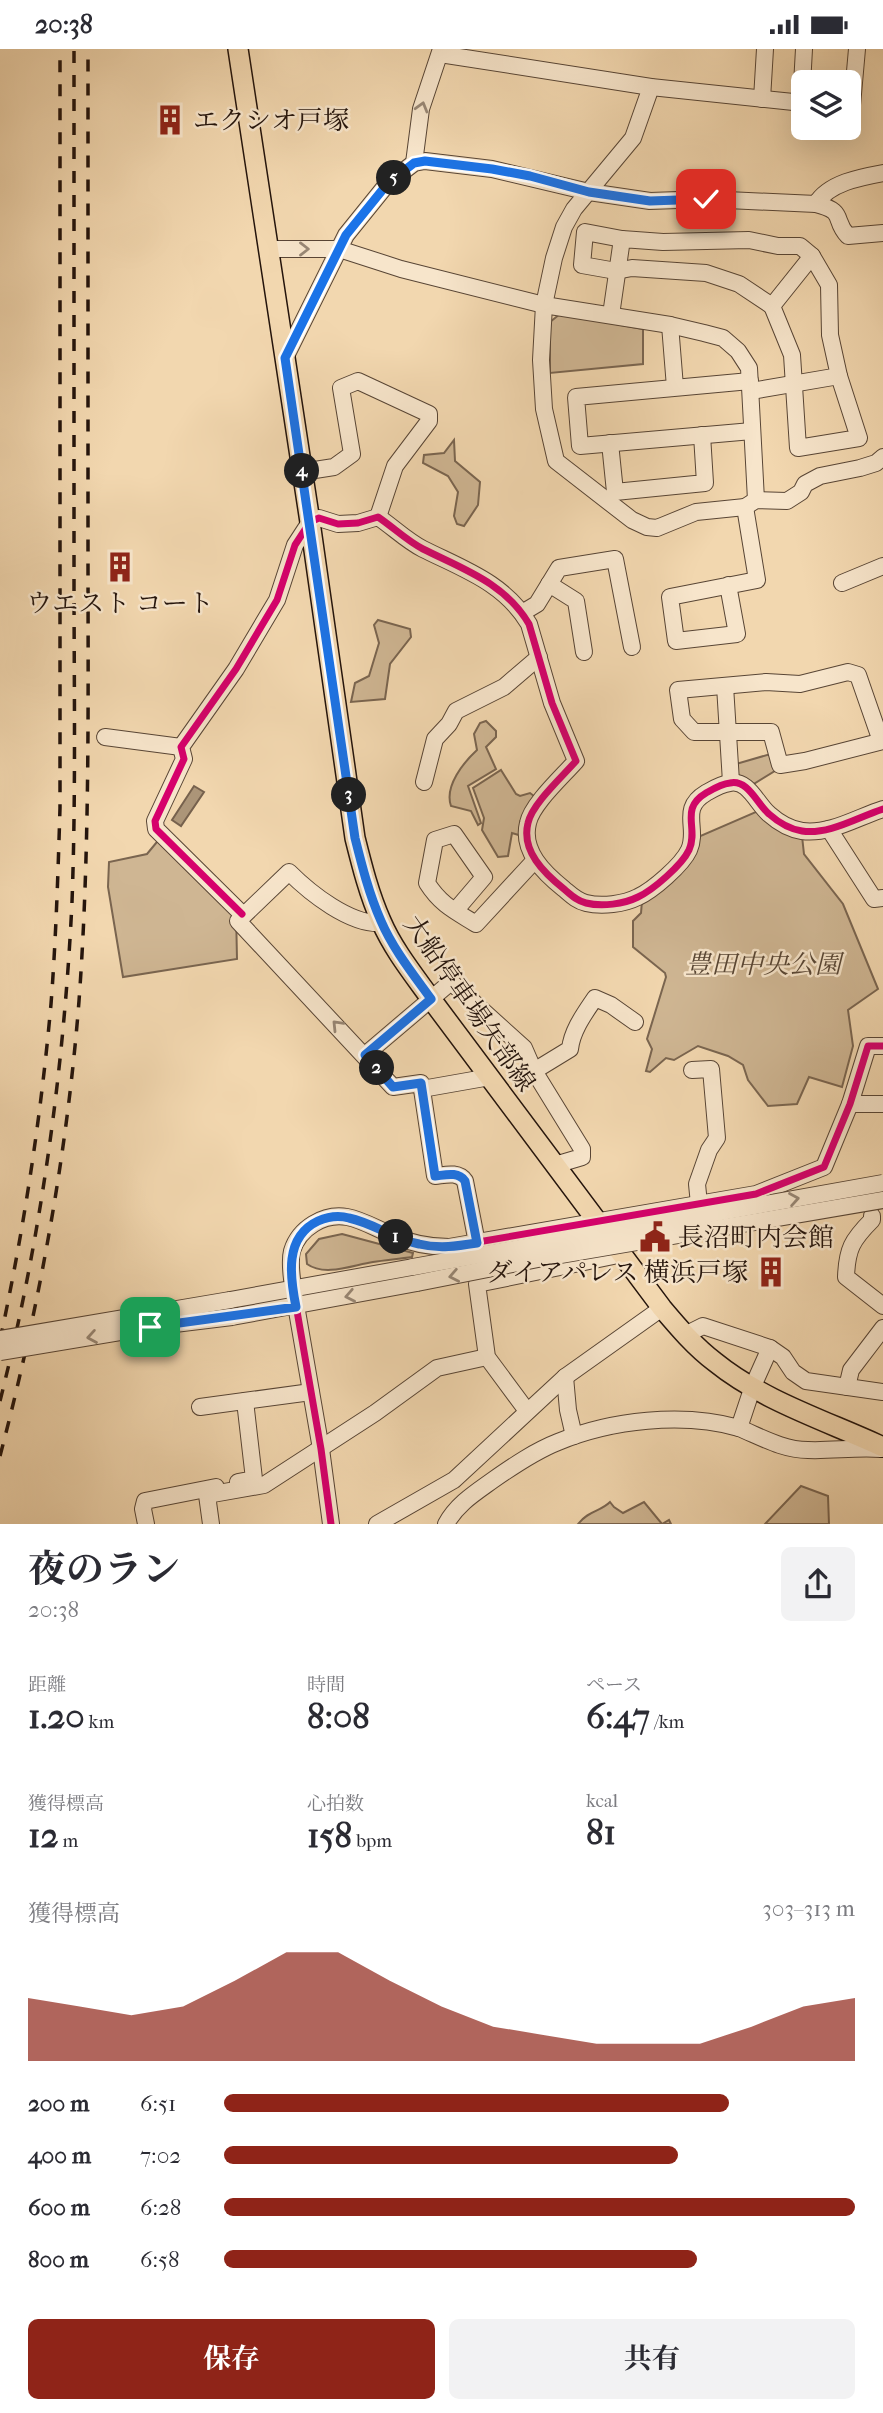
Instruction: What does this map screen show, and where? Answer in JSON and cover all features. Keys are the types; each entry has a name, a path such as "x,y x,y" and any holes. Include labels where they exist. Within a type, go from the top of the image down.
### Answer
{"main road":[{"name":"大船停車場矢部線","path":"238,49 355,838 365,879 381,923 431,999 596,1222 685,1335 715,1363 753,1386 883,1448"}],"street":[{"path":"762,99 765,49"},
{"path":"803,70 804,49"},
{"path":"856,70 858,49"},
{"path":"414,163 421,109 441,51 651,87 791,102"},
{"path":"651,87 633,138 574,209 564,227 554,258 544,305 541,360 544,409 555,461 632,520 657,528 696,512 787,501 801,492 805,484 820,476 860,468 876,463 883,457"},
{"path":"285,358 346,235 388,183 414,163 425,161 492,169 589,192 650,201 706,199 816,204 832,208 839,216 843,231 848,236 883,233"},
{"path":"816,204 827,191 863,177 883,173"},
{"path":"585,232 622,239 663,242 749,240 778,246 800,246 812,256 829,285 830,335 839,376 859,438 798,449 796,384 792,355 772,306 739,283 706,273 632,268 616,271 582,265 585,232"},
{"path":"611,315 622,239"},
{"path":"269,249 339,249 401,269 544,305 670,325 723,338 738,351 749,368 752,431 750,504 757,580 728,585 670,597 676,641 737,634 728,585"},
{"path":"772,306 812,256"},
{"path":"670,325 676,387"},
{"path":"752,431 580,446 576,397 676,387 796,384 839,376"},
{"path":"302,472 334,467 352,454 341,388 358,381 429,414 429,421 389,477 378,517"},
{"path":"610,443 615,492 705,483 702,435"},
{"path":"242,914 156,829 155,821 184,759 181,747 236,669 277,600 295,545 310,522 319,518 338,524 358,523 378,517"},
{"path":"378,517 420,548 487,580 509,598 529,624 552,703 576,761 530,815 526,836 535,860 576,899 586,904 617,903 639,897 661,880 689,850 692,838 691,810 694,802 731,782 743,784 764,810 785,826 803,831 829,829 883,809"},
{"path":"523,613 537,604 559,568 615,559 632,647"},
{"path":"842,583 883,566"},
{"path":"549,584 576,601 584,652"},
{"path":"424,782 435,739 449,724 456,711 503,687 539,657"},
{"path":"848,672 858,675 882,741 780,765 771,732 729,733 694,732 682,719 678,690 766,682 800,684 848,672"},
{"path":"725,686 731,782"},
{"path":"105,737 181,747"},
{"path":"829,829 874,899 883,898"},
{"path":"454,911 484,877 454,834 435,840 427,883 437,899 454,911 476,924 535,860"},
{"path":"381,923 357,919 333,906 306,889 289,872 242,914 238,921 393,1087 421,1083 435,1176 462,1176 477,1243"},
{"path":"365,1055 451,982 524,1048 534,1071 582,1149 582,1157 555,1165"},
{"path":"534,1071 570,1049 571,1040 595,998 611,1005 635,1022"},
{"path":"331,1524 291,1262 296,1242 309,1226 326,1218 345,1217 419,1244 449,1247 756,1194 824,1167 850,1104 868,1046 883,1046"},
{"path":"692,1070 711,1069 717,1138 709,1150 697,1184 699,1204"},
{"path":"422,1089 490,1077"},
{"path":"850,1104 883,1104"},
{"path":"0,1352 150,1327 296,1307 415,1275 883,1183"},
{"path":"0,1339 293,1289 557,1256 883,1200"},
{"path":"872,1216 872,1220 853,1238 846,1258 845,1277 883,1306"},
{"path":"527,1411 488,1357 477,1285 623,1254"},
{"path":"379,1523 454,1480 565,1377 662,1308"},
{"path":"685,1335 703,1327 770,1348 783,1357 793,1372 806,1381 883,1392"},
{"path":"847,1387 851,1370 883,1328"},
{"path":"739,1427 770,1348"},
{"path":"211,1524 207,1495 264,1485 321,1449 437,1368 488,1357"},
{"path":"565,1377 573,1436"},
{"path":"200,1407 311,1392"},
{"path":"146,1524 143,1509 145,1501 254,1479 245,1401"},
{"path":"446,1524 462,1501 516,1464 556,1442 640,1421 717,1422 739,1427 779,1445 806,1450 883,1448"}],"green space":[{"path":"560,314 643,329 643,364 550,373 550,322"},
{"path":"454,440 455,461 480,482 478,505 464,526 457,524 454,516 458,492 448,476 423,463 424,455 444,453"},
{"path":"378,620 410,629 411,637 390,664 385,699 351,702 355,683 369,676 379,643 374,625"},
{"path":"486,721 496,731 496,737 486,747 496,769 468,786 481,823 478,825 471,811 451,806 450,790 466,761 477,750 474,734 480,723"},
{"path":"774,753 778,769 752,785 736,777 736,764"},
{"path":"501,770 516,794 520,796 530,793 538,799 522,836 512,833 508,856 498,857 482,830 484,818 473,788"},
{"name":"豊田中央公園","path":"758,811 802,836 804,854 843,904 878,989 848,1010 853,1046 842,1087 809,1077 797,1104 768,1106 748,1080 743,1065 728,1056 698,1046 674,1060 666,1058 650,1072 646,1071 652,1049 647,1039 666,977 665,973 633,947 633,921 641,913 642,901 698,837"},
{"path":"161,837 236,911 237,959 123,977 108,887 109,862 147,854"},
{"path":"342,1234 413,1253 412,1257 331,1270 314,1268 307,1264 306,1254 319,1239"},
{"path":"801,1486 828,1496 829,1524 765,1524"},
{"path":"610,1502 623,1513 644,1502 662,1524 578,1524"}],"shaded area":[{"path":"194,786 204,792 181,826 172,820"}],"railway":[{"path":"0,1340 17,1256 37,1130 56,931 60,808 60,49"},
{"path":"0,1401 39,1216 57,1090 72,902 74,49"},
{"path":"0,1456 27,1344 50,1230 74,1059 83,944 88,717 88,49"}],"cycle path":[{"path":"242,914 156,829 155,821 184,759 181,747 236,669 277,600 295,545 310,522 319,518 338,524 358,523 378,517 417,546 468,571 495,588 508,598 529,624 552,703 576,761 535,808 528,823 528,843 542,868 556,883 580,901 599,905 620,903 644,894 659,883 674,870 689,850 693,806 706,793 723,784 742,785 772,817 788,827 802,831 833,828 883,809"},
{"path":"331,1524 291,1269 292,1251 306,1229 330,1217 347,1217 399,1238 449,1247 756,1194 824,1167 850,1104 868,1046 883,1046"}],"place":[{"name":"エクシオ戸塚","path":"170,120"},
{"name":"ウエスト コート","path":"120,567"},
{"name":"長沼町内会館","path":"655,1237"},
{"name":"ダイアパレス 横浜戸塚","path":"771,1272"}],"route":[{"path":"150,1327 296,1307 292,1251 301,1234 309,1226 326,1218 335,1216 359,1220 405,1241 434,1247 477,1243 462,1176 435,1176 421,1083 393,1087 365,1055 431,999 381,923 365,879 355,838 285,358 346,235 388,183 414,163 425,161 492,169 589,192 650,201 706,199"}]}
